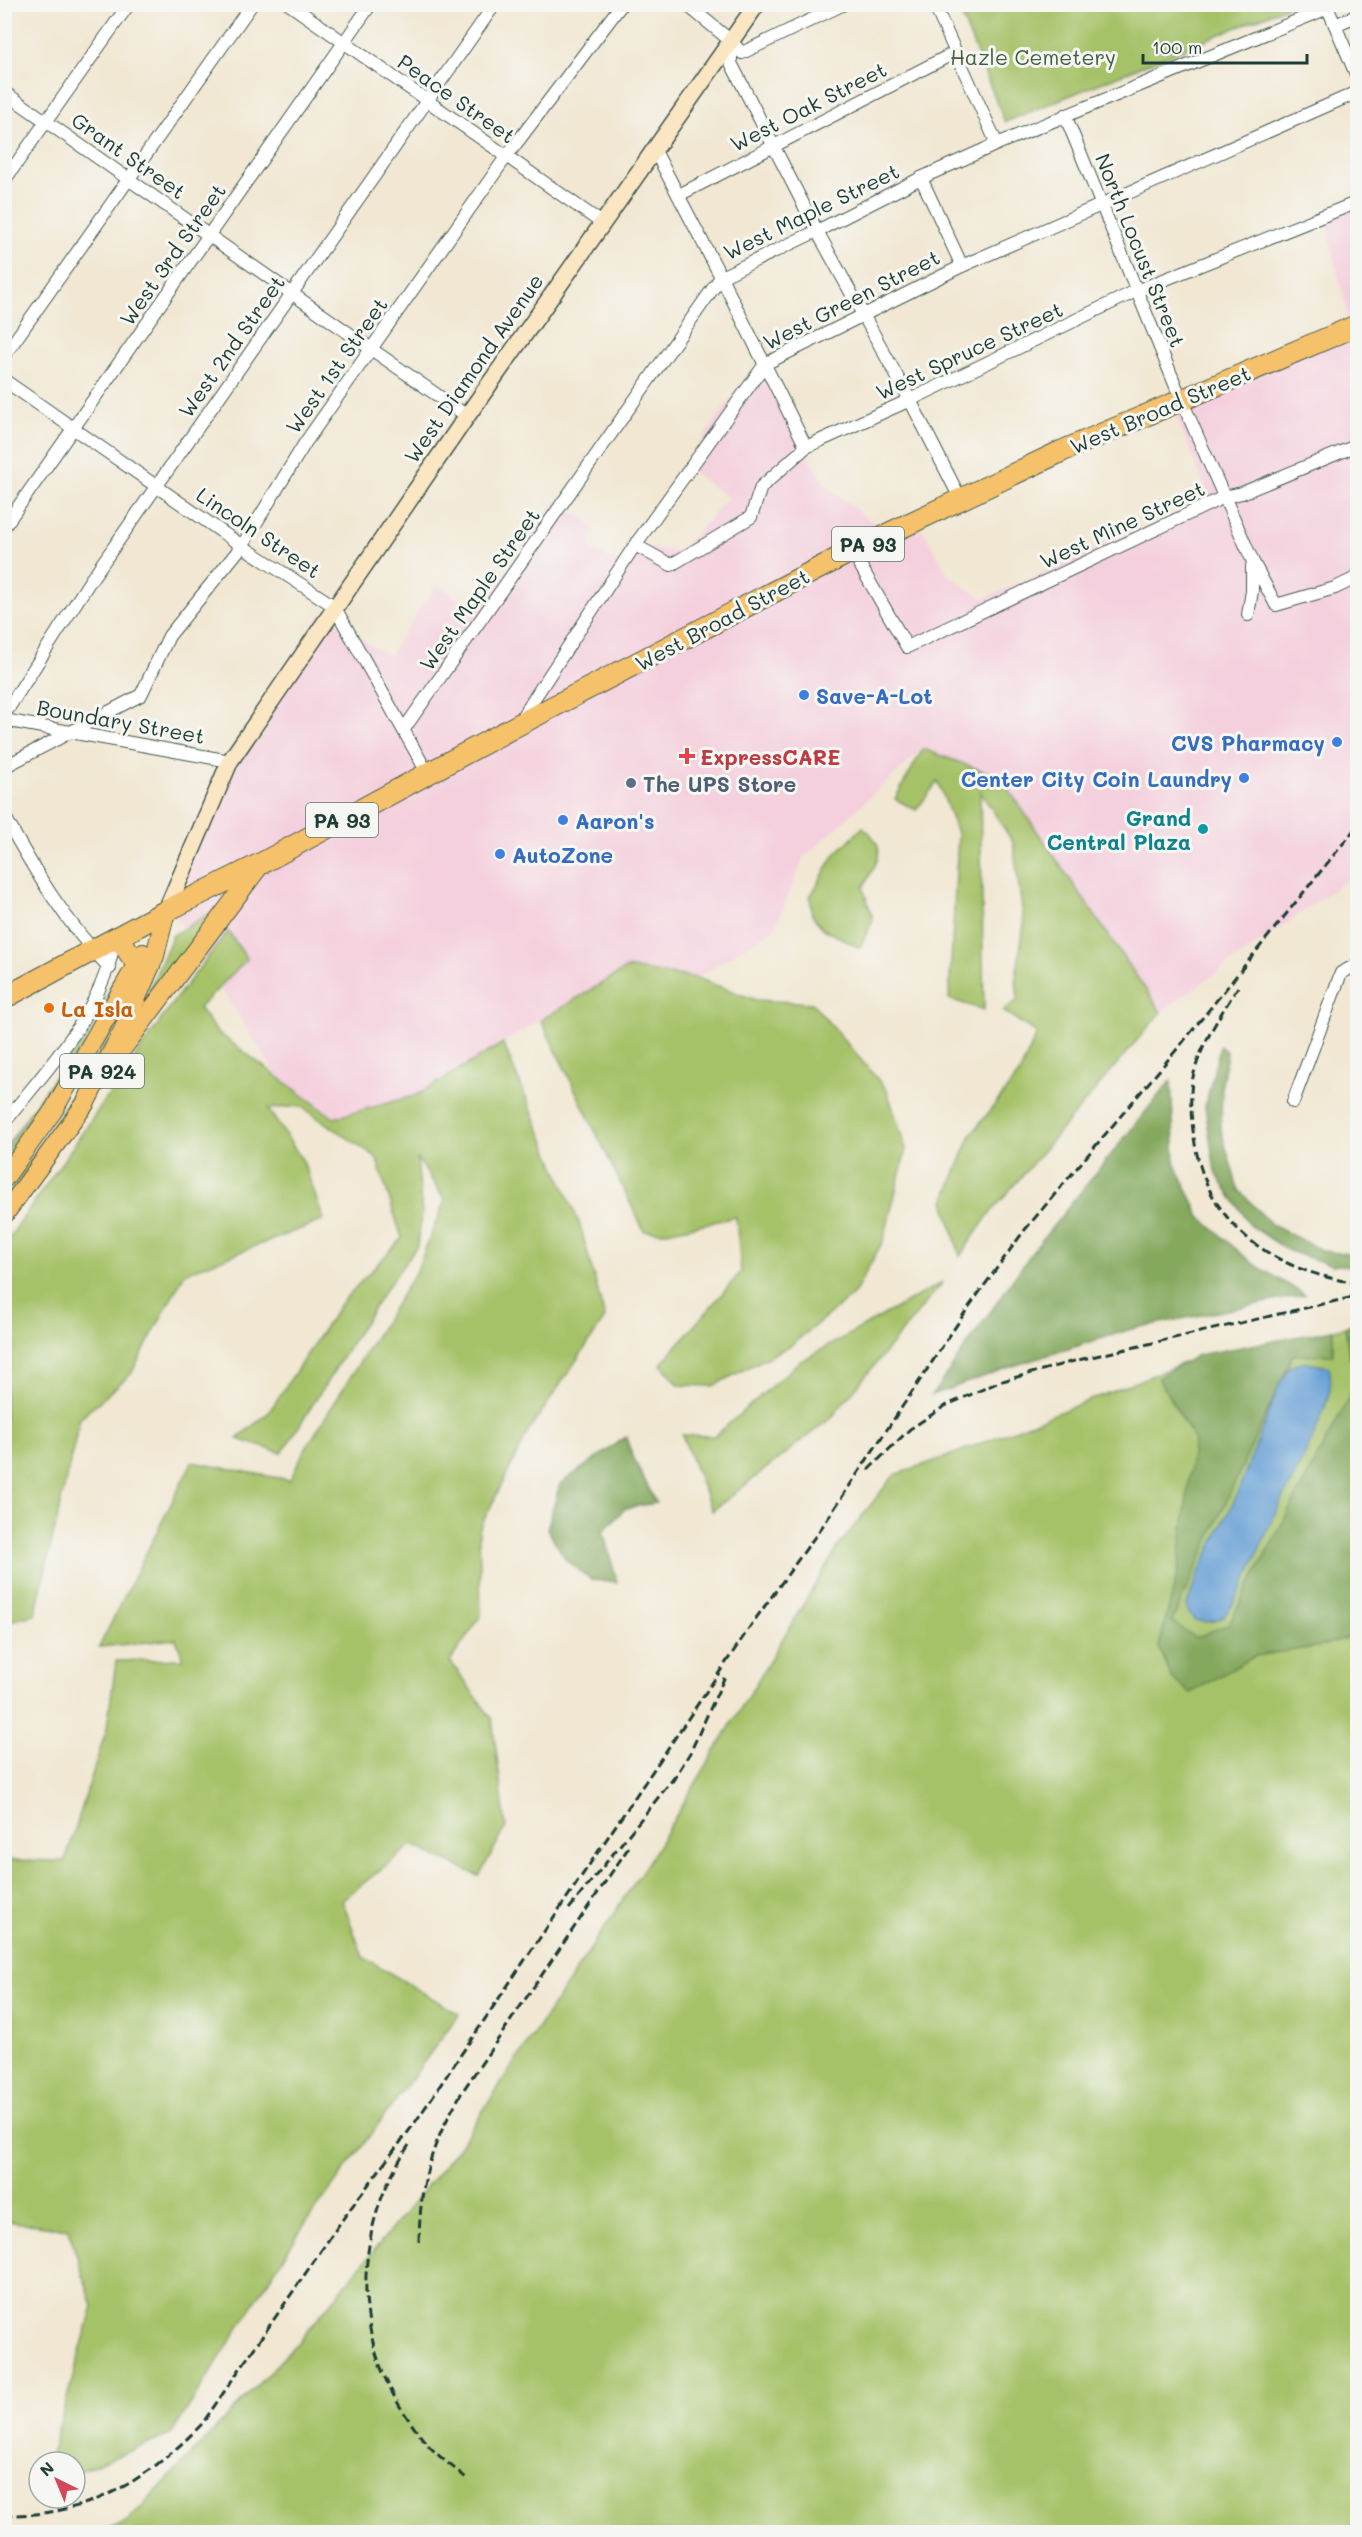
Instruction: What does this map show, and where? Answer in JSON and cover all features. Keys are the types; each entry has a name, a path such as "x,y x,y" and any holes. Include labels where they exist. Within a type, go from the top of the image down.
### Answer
{"highway":[{"name":"West Broad Street","path":"166,911 262,863 516,726 852,551 1062,451 1358,325"},
{"name":"PA 93","path":"4,998 166,911"},
{"path":"117,939 137,964"}],"main road":[{"path":"85,1104 120,1053 262,863"},
{"path":"137,964 166,911"},
{"name":"PA 924","path":"4,1215 85,1104 123,1030 155,956 166,911"},
{"name":"PA 924","path":"4,1179 53,1111 137,964"}],"street":[{"path":"4,9 8,4"},
{"path":"4,181 129,4"},
{"path":"4,356 252,4"},
{"name":"Peace Street","path":"289,4 602,224"},
{"name":"West 3rd Street","path":"4,527 371,4"},
{"name":"West 2nd Street","path":"4,717 90,581 495,4"},
{"name":"West 1st Street","path":"4,767 141,695 169,636 242,546 305,443 506,157 622,4"},
{"path":"686,4 742,53 844,4"},
{"name":"West Diamond Avenue","path":"166,911 230,760 334,606 757,4"},
{"path":"934,4 997,144"},
{"path":"1327,6 1358,79"},
{"name":"West Maple Street","path":"404,729 721,277 921,178 997,144 1327,6"},
{"path":"1335,25 1358,15"},
{"path":"731,41 731,63 817,231 910,400 961,500"},
{"name":"West Oak Street","path":"679,195 956,52"},
{"name":"Grant Street","path":"4,92 467,416"},
{"name":"West Green Street","path":"516,726 635,545 765,364 962,266 1358,92"},
{"name":"North Locust Street","path":"1065,115 1181,399 1253,562 1276,605 1335,588 1358,577"},
{"path":"654,149 806,447"},
{"path":"921,178 962,266"},
{"name":"West Spruce Street","path":"635,545 671,565 751,518 761,487 806,447 910,400 1136,291 1358,202"},
{"name":"Lincoln Street","path":"4,380 242,546 334,606 428,774"},
{"name":"West Mine Street","path":"852,551 907,647 1224,498 1242,493 1358,445"},
{"path":"1248,615 1252,591 1250,568 1253,562"},
{"name":"Boundary Street","path":"4,717 230,760"},
{"path":"4,815 28,861 93,952 110,968"},
{"path":"4,1123 68,1046 110,968 117,939"},
{"path":"1293,1102 1341,973 1358,964"}],"shaded area":[{"path":"1357,201 1357,873 1161,1012 1000,777 923,749 803,858 775,928 697,978 627,968 417,1095 334,1119 277,1076 162,896 321,613 389,656 436,585 477,610 557,502 594,526 591,550 619,563 653,548 679,552 728,498 693,472 704,436 755,366 825,484 879,528 912,512 948,574 983,599 1210,498 1174,412 1348,316 1324,214"}],"green space":[{"name":"Hazle Cemetery","path":"957,5 1291,5 1005,122"},
{"path":"923,749 1000,777 1161,1012 987,1217 960,1256 944,1201 971,1135 1019,1074 1037,1033 1003,1011 1018,1000 1016,978 1024,924 1013,842 980,791 984,1010 949,999 958,836 938,781 916,810 895,799"},
{"path":"863,827 879,849 876,862 863,888 873,919 860,948 823,929 812,915 810,897 835,854"},
{"path":"219,908 138,1015 173,935"},
{"path":"228,931 247,959 199,1008 217,1032 334,1118 417,1095 503,1043 580,1225 605,1318 528,1432 479,1530 481,1616 450,1661 492,1719 506,1827 479,1876 412,1845 342,1900 363,1957 459,2014 300,2231 171,2435 87,2468 87,2450 52,2450 93,2306 68,2229 5,2221 5,1860 65,1861 107,1728 116,1661 183,1659 176,1639 99,1647 192,1462 290,1480 303,1453 417,1270 445,1200 417,1158 422,1215 417,1246 383,1293 282,1453 237,1439 269,1412 341,1303 402,1238 376,1157 300,1106 268,1109 303,1161 324,1220 185,1273 131,1374 80,1418 35,1615 5,1622 5,1244 177,997"},
{"path":"627,968 697,978 756,1000 812,1003 887,1090 906,1149 884,1239 854,1294 791,1345 713,1386 679,1385 661,1364 741,1272 736,1217 667,1232 644,1231 541,1020"},
{"path":"115,978 120,979 81,1050 5,1161 4,1150 99,1012"},
{"path":"132,994 119,1022 73,1102 5,1203 5,1195 35,1153 94,1060"},
{"path":"1220,1046 1227,1053 1222,1085 1221,1130 1238,1189 1272,1225 1323,1251 1357,1255 1357,1266 1332,1265 1289,1251 1251,1226 1215,1172 1205,1107"},
{"path":"1171,1080 1175,1163 1200,1217 1252,1263 1305,1295 1135,1328 1010,1367 932,1395 1033,1251"},
{"path":"943,1282 832,1417 712,1511 682,1435 715,1436 799,1362"},
{"path":"1357,1321 1357,1369 1349,1355 1345,1327"},
{"path":"1357,1325 1357,2532 98,2532 128,2521 300,2340 459,2147 650,1859 838,1547 894,1475 946,1457 1186,1362"},
{"path":"1333,1330 1333,1355 1293,1355 1172,1621 1195,1638 1229,1624 1357,1382 1357,1634 1322,1646 1255,1656 1190,1693 1172,1678 1159,1647 1178,1571 1194,1439 1158,1378 1198,1355"},
{"path":"626,1437 635,1462 656,1503 626,1508 603,1531 617,1582 591,1580 567,1561 547,1529 560,1484"}],"water":[{"path":"1302,1362 1329,1367 1330,1371 1329,1394 1316,1430 1235,1600 1218,1620 1195,1621 1188,1612 1187,1605 1198,1574 1235,1499 1280,1383 1290,1367"}],"railway":[{"path":"4,2515 62,2510 113,2492 159,2463 202,2424 347,2213 414,2124 754,1621 824,1524 968,1308 1023,1232 1183,1042 1358,825"},
{"path":"1238,987 1206,1041 1193,1077 1191,1115 1201,1168 1212,1195 1229,1219 1249,1239 1272,1255 1298,1268 1358,1283"},
{"path":"868,1470 910,1429 945,1406 999,1382 1078,1360 1358,1296"},
{"path":"672,1782 690,1753 726,1674"},
{"path":"569,1909 677,1774"},
{"path":"419,2242 422,2200 429,2164 451,2111 629,1847"},
{"path":"409,2145 391,2176 378,2208 370,2241 366,2275 367,2310 373,2343 385,2376 401,2408 429,2446 466,2478"}],"place":[{"name":"Save-A-Lot","path":"804,695"},
{"name":"CVS Pharmacy","path":"1337,742"},
{"name":"ExpressCARE","path":"687,756"},
{"name":"Center City Coin Laundry","path":"1244,778"},
{"name":"The UPS Store","path":"631,783"},
{"name":"Aaron's","path":"563,820"},
{"name":"Grand Central Plaza","path":"1203,829"},
{"name":"AutoZone","path":"500,854"},
{"name":"La Isla","path":"49,1008"}]}
